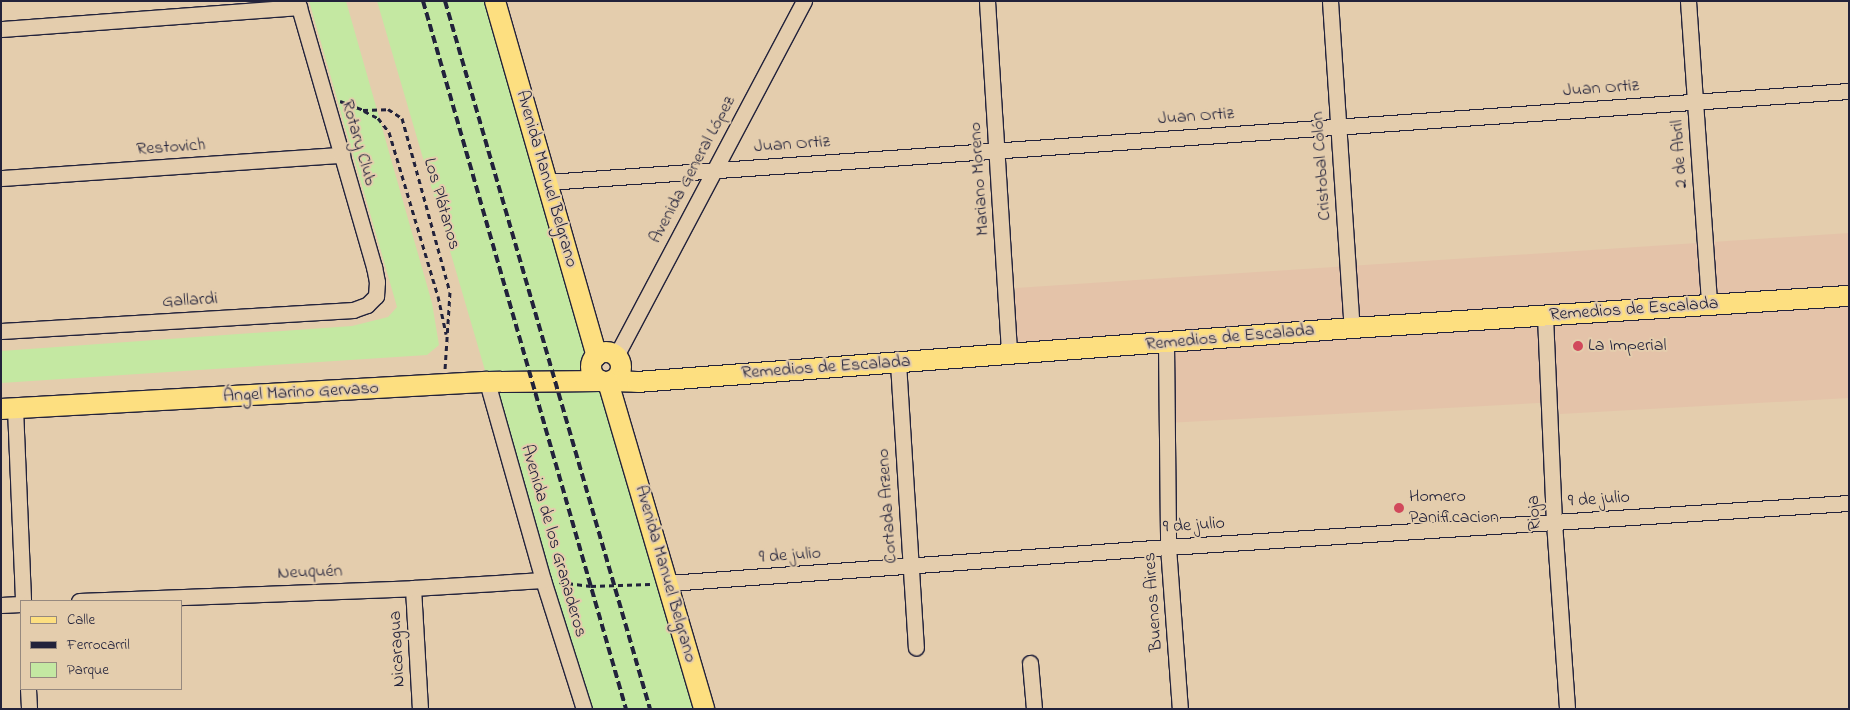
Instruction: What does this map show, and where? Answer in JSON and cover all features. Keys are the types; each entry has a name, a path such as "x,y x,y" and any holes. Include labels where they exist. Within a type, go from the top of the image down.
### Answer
{"main road":[{"name":"Avenida Manuel Belgrano","path":"495,1 547,182 606,356 593,360 591,370 596,378 607,381 704,709"},
{"name":"Remedios de Escalada","path":"607,381 637,382 1352,328 1849,296"},
{"name":"Ángel Marino Gervaso","path":"8,409 487,382 607,381"}],"street":[{"name":"Avenida General López","path":"606,356 714,169 804,1"},
{"name":"Mariano Moreno","path":"987,1 1010,354"},
{"name":"Cristobal Colón","path":"1330,1 1352,328"},
{"name":"2 de Abril","path":"1688,1 1709,305"},
{"path":"1,30 298,4"},
{"name":"Rotary Club","path":"298,4 377,282 376,296"},
{"name":"Juan Ortiz","path":"547,182 1849,91"},
{"name":"Restovich","path":"1,178 342,155"},
{"name":"Gallardi","path":"1,331 353,310 367,305 376,296"},
{"name":"Rioja","path":"1545,316 1554,522 1567,709"},
{"name":"Buenos Aires","path":"1166,343 1168,547 1180,709"},
{"name":"Cortada Arzeno","path":"898,363 916,647"},
{"name":"Avenida de los Granaderos","path":"487,382 543,580 584,709"},
{"path":"8,409 22,600"},
{"name":"9 de julio","path":"668,584 1168,547 1849,503"},
{"name":"Neuquén","path":"105,600 413,588 543,580"},
{"name":"Nicaragua","path":"413,588 420,709"},
{"path":"1,605 20,602"},
{"path":"1030,663 1034,709"},
{"path":"28,690 29,709"}],"path":[{"name":"Los Plátanos","path":"324,95 378,118 388,132 438,296 447,340"},
{"name":"Los Plátanos","path":"363,110 388,109 402,118 450,292 444,385"},
{"path":"543,580 591,586 668,584"}],"shaded area":[{"path":"1849,233 1849,398 1560,414 1558,402 1167,423 1166,343 1009,355 1016,288"}],"green space":[{"path":"309,1 346,1 432,303 439,345 427,355 1,383 1,351 352,326 388,317 397,307"},
{"path":"377,1 495,1 597,356 608,382 704,709 584,709"}],"railway":[{"path":"423,1 626,709"},
{"path":"445,1 650,709"}],"place":[{"name":"La Imperial","path":"1578,346"},
{"name":"Homero Panificacion","path":"1399,508"}]}
